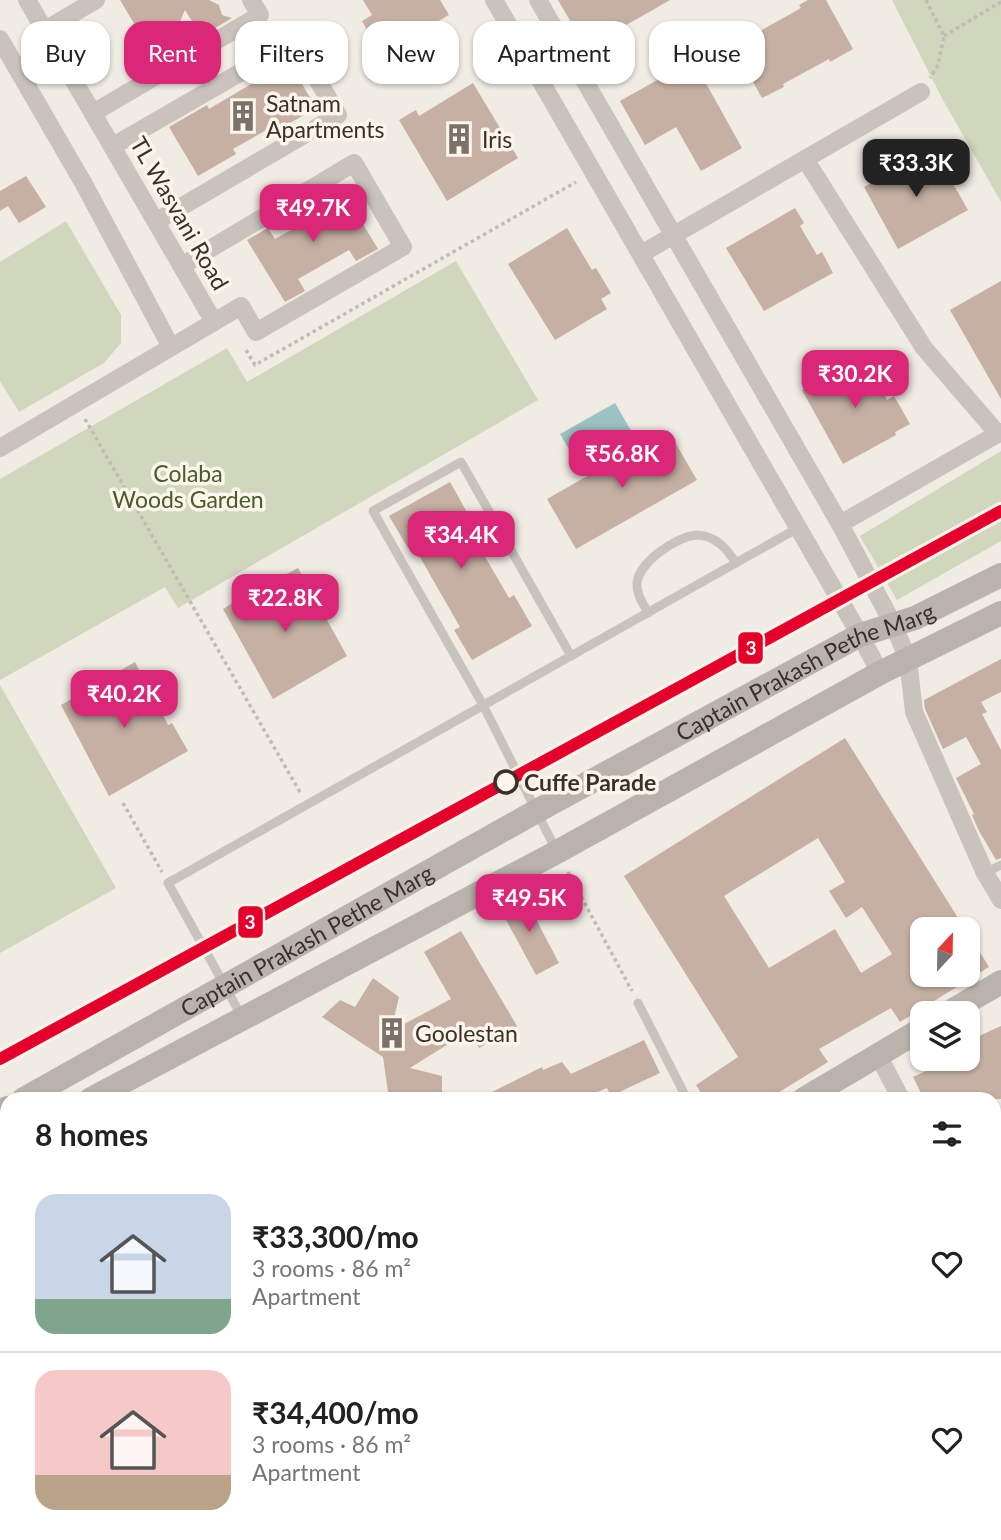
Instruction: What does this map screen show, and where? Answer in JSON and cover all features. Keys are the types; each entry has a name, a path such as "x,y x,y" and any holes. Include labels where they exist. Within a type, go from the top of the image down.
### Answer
{"main road":[{"name":"Captain Prakash Pethe Marg","path":"37,1092 535,812 860,635 915,618 1001,575"},
{"name":"Captain Prakash Pethe Marg","path":"104,1092 557,852 880,673 1001,613"},
{"path":"343,920 385,943"},
{"path":"969,1001 1001,982"},
{"path":"816,1092 910,1036"}],"street":[{"name":"TL Wasvani Road","path":"27,0 40,21"},
{"path":"60,21 96,0"},
{"path":"93,113 260,15 251,0"},
{"path":"494,0 880,673"},
{"path":"538,0 840,524 893,624 908,659 914,712 993,869 1001,900"},
{"path":"0,39 85,186 171,346"},
{"path":"113,146 295,41 338,115 157,222"},
{"name":"TL Wasvani Road","path":"0,448 220,318 183,265 76,84"},
{"path":"641,254 921,92"},
{"path":"805,159 924,348 999,433 840,524"},
{"path":"183,265 354,163 403,247 256,332 241,306 220,318"},
{"path":"878,1055 897,1092"}],"lane":[{"path":"557,852 483,705 373,511 461,462 571,656"},
{"path":"243,1018 168,883 798,528"},
{"path":"648,612 639,597 636,584 639,572 675,542 690,536 709,538 728,550 736,563"},
{"path":"638,1003 683,1092"}],"path":[{"path":"921,92 937,65 944,36 926,0"},
{"path":"944,36 1001,2"},
{"path":"220,318 255,365 593,172"},
{"path":"76,404 307,805"},
{"path":"122,803 168,883"},
{"path":"557,852 638,1003"}],"green space":[{"path":"892,0 1001,0 1001,202 943,100"},
{"path":"66,221 121,315 121,343 104,363 19,412 0,381 0,262"},
{"name":"Colaba Woods Garden","path":"456,261 538,400 178,608 165,587 0,680 0,479 227,348 247,382"},
{"path":"1001,451 1001,541 897,600 860,536"},
{"path":"0,685 116,888 0,953"}],"water":[{"path":"615,403 633,434 578,465 560,434"}],"building":[{"path":"120,0 209,0 219,5 222,15 232,18 221,25 221,21 192,21 185,10 180,21 133,21"},
{"path":"363,0 440,0 449,15 439,21 362,21 372,15"},
{"path":"558,0 670,0 633,21 570,21"},
{"path":"808,0 826,0 853,49 830,62 829,59 762,98 754,84 765,84 765,28 801,8 799,5"},
{"name":"Iris","path":"473,83 518,158 447,201 399,120 416,110 419,116"},
{"name":"Satnam Apartments","path":"251,84 302,84 316,108 280,129 277,124 233,149 236,154 198,176 169,127 207,105 209,109"},
{"path":"650,84 706,84 742,148 701,171 676,127 645,145 620,101"},
{"path":"933,149 968,210 898,249 864,187"},
{"path":"26,176 46,207 19,223 8,206 0,211 0,191"},
{"path":"339,185 378,249 356,261 349,250 298,279 305,291 285,302 247,240 268,228 275,239 326,210 318,198"},
{"path":"795,208 804,223 800,226 817,255 822,252 833,273 764,311 726,248"},
{"path":"567,228 592,270 596,268 611,293 601,299 607,309 555,340 508,264"},
{"path":"1001,281 1001,399 950,310"},
{"path":"862,357 887,400 894,396 910,424 895,432 896,435 843,464 802,390"},
{"path":"668,430 697,480 576,549 547,499"},
{"path":"450,482 468,514 462,517 509,598 514,595 532,626 472,660 454,630 460,627 413,545 408,548 389,516"},
{"path":"298,568 347,656 273,699 223,609 244,596 246,601"},
{"path":"1001,659 1001,692 981,702 987,712 982,714 1001,750 1001,858 996,860 978,829 972,815 974,814 956,778 981,764 966,737 943,749 925,709 924,700"},
{"path":"135,662 168,725 172,723 188,751 109,796 61,705 82,693 85,698 117,680 114,674"},
{"path":"845,738 957,917 910,917 910,987 957,987 934,1001 910,1001 910,1016 900,1022 891,1008 819,1049 828,1062 779,1092 700,1092 696,1085 738,1057 624,876","holes":["818,838 845,882 829,891 846,918 862,907 892,954 861,973 835,929 769,968 724,896"]},
{"path":"522,893 559,963 536,975 498,905"},
{"path":"461,931 517,1026 479,1048 469,1031 410,1068 442,1076 442,1092 388,1092 383,1057 322,1017 340,1000 355,1007 373,978 399,997 391,1031 451,999 424,952"},
{"path":"980,952 989,967 980,973"},
{"path":"1001,1026 1001,1092 920,1092 913,1077 926,1071 980,1071 980,1036"},
{"path":"644,1040 660,1073 620,1092 609,1092 607,1088 598,1092 492,1092 542,1067 543,1070 562,1062 571,1074"}],"metro line":[{"name":"3","path":"0,1059 1001,511"}],"place":[{"name":"Satnam Apartments","path":"243,116"},
{"name":"Iris","path":"459,139"},
{"name":"Cuffe Parade","path":"506,782"},
{"name":"Goolestan","path":"392,1033"}]}
